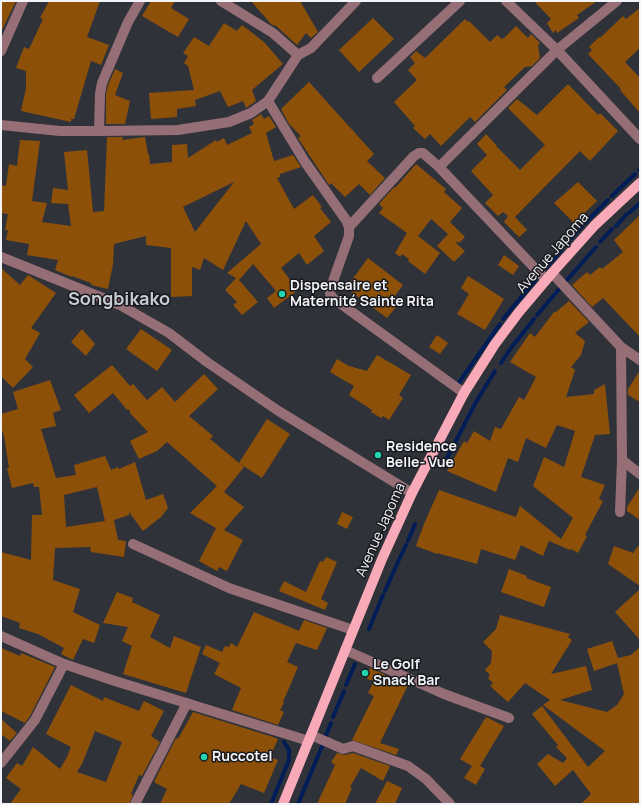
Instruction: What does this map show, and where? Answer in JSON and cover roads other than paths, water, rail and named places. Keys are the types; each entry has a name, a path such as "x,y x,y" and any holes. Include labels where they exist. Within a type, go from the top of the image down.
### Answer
{"main road":[{"name":"Avenue Japoma","path":"283,804 353,630 412,493 464,393 495,344 549,276 595,225 640,183"}],"street":[{"path":"1,51 23,1"},
{"path":"99,131 100,94 102,83 128,22 140,1"},
{"path":"222,1 273,33 298,55"},
{"path":"1,125 60,131 178,130 229,122 250,113 268,101 298,55 311,48 356,1"},
{"path":"377,78 460,1"},
{"path":"506,1 557,50 640,139"},
{"path":"439,168 557,50 617,1"},
{"path":"268,101 305,162 346,220 349,227 349,236 331,287 330,294 334,299 464,393"},
{"path":"349,227 414,156 419,153 423,153 621,347 640,360"},
{"path":"1,257 120,305 169,334 277,410 412,493"},
{"path":"620,512 622,460 621,347"},
{"path":"622,460 640,474"},
{"path":"133,544 229,588 353,630"},
{"path":"1,636 64,664 187,703 310,738 343,749 353,746 408,766 426,779 450,804"},
{"path":"345,650 444,694 509,718"},
{"path":"1,763 35,720 64,664"},
{"path":"135,804 187,703"}],"waterway":[{"path":"612,196 635,174"},
{"path":"585,223 608,200"},
{"path":"630,212 640,203"},
{"path":"616,226 627,214"},
{"path":"566,244 582,226"},
{"path":"600,242 612,229"},
{"path":"567,280 596,247"},
{"path":"546,268 562,249"},
{"path":"503,319 538,277"},
{"path":"537,315 560,288"},
{"path":"501,363 534,319"},
{"path":"458,384 500,324"},
{"path":"445,462 476,402 495,371"},
{"path":"408,541 415,524"},
{"path":"398,562 406,545"},
{"path":"385,591 397,564"},
{"path":"369,629 383,595"},
{"path":"346,685 355,664"},
{"path":"333,717 344,691"},
{"path":"325,738 331,723"},
{"path":"271,804 289,760 289,750 284,742"},
{"path":"298,804 323,744"}],"place":[{"name":"Dispensaire et Maternité Sainte Rita","path":"282,294"},
{"name":"Residence Belle- Vue","path":"378,455"},
{"name":"Le Golf Snack Bar","path":"365,673"},
{"name":"Ruccotel","path":"204,757"}],"district":[{"name":"Songbikako","path":"119,300"}]}
